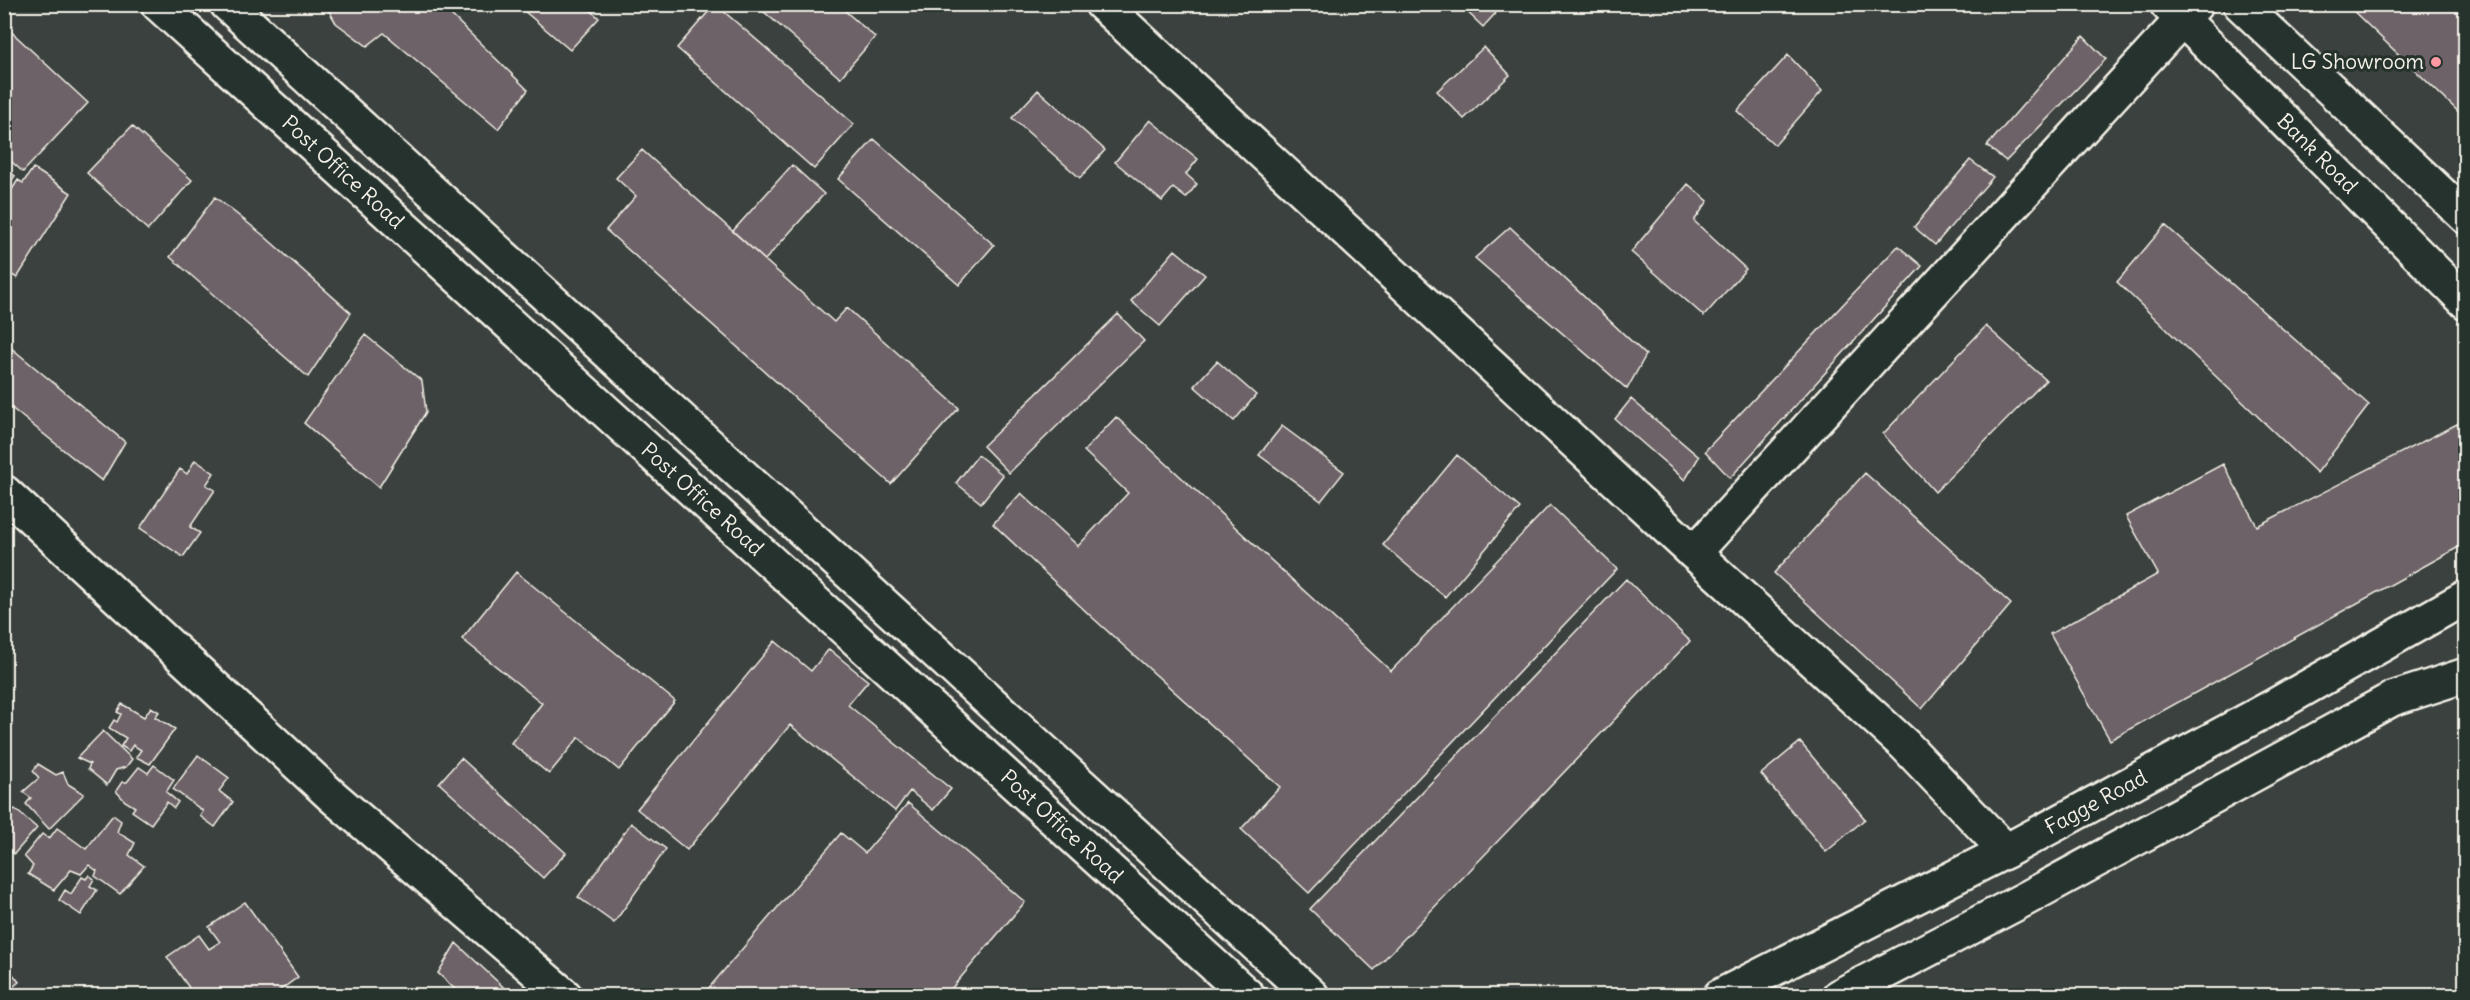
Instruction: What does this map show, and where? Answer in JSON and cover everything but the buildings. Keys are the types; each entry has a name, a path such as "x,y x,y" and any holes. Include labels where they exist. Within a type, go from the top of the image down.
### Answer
{"street":[{"name":"Post Office Road","path":"158,4 1248,996"},
{"name":"Post Office Road","path":"227,4 1312,996"},
{"path":"1102,4 1694,553 1905,745 2006,851"},
{"path":"2240,4 2466,217"},
{"path":"1694,553 2182,9"},
{"name":"Bank Road","path":"2182,9 2466,302"},
{"path":"4,492 331,795 565,996"},
{"name":"Fagge Road","path":"1720,996 2006,851 2274,706 2466,597"},
{"path":"1839,996 2025,899 2392,699 2466,675"}],"place":[{"name":"LG Showroom","path":"2436,62"}]}
